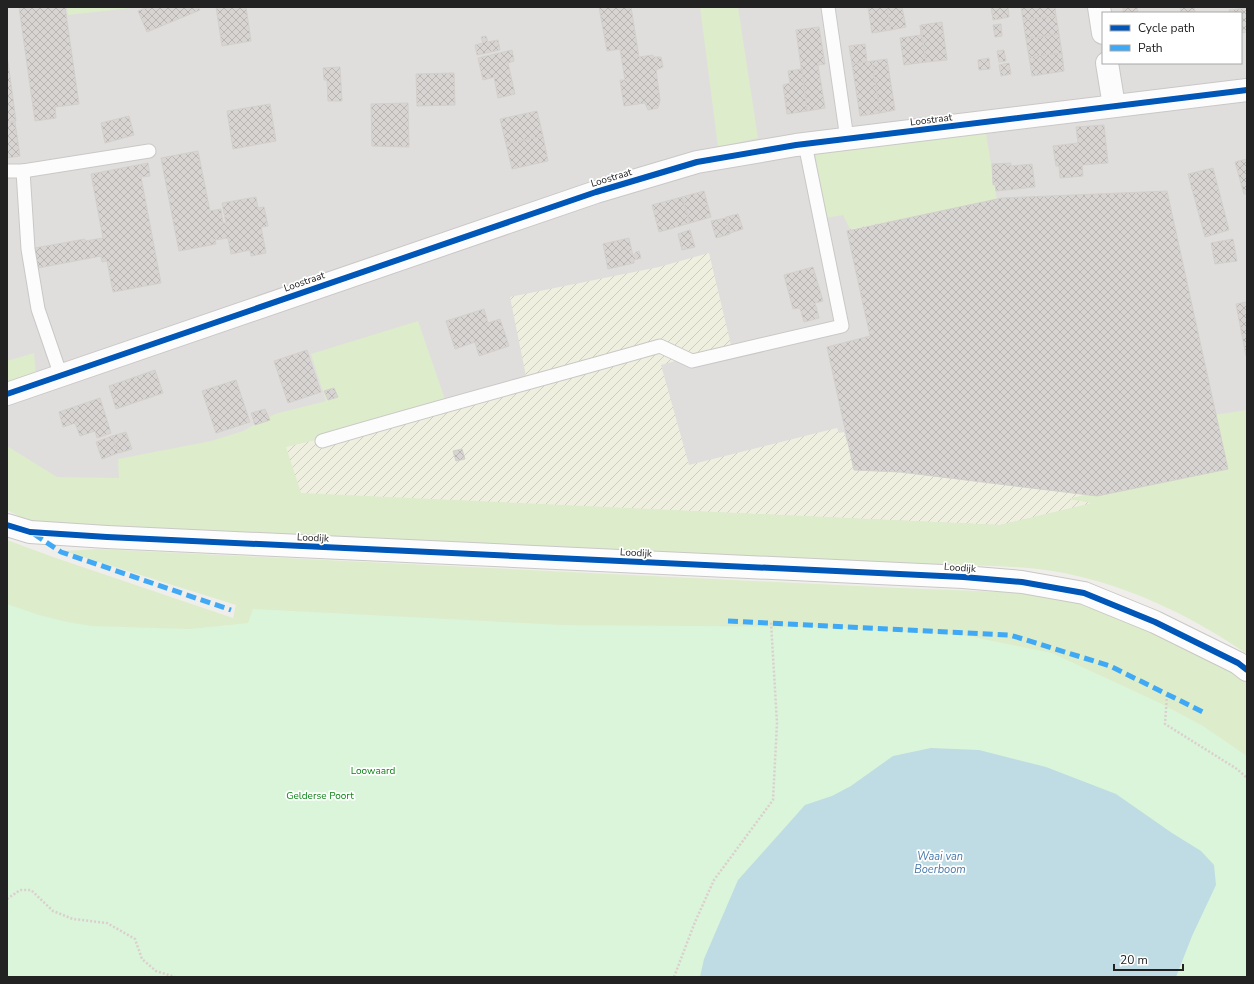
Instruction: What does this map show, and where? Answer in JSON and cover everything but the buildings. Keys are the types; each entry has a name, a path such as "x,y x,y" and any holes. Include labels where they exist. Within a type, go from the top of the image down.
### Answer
{"street":[{"path":"1099,7 1102,26"},
{"path":"1107,64 1114,106"},
{"name":"Loostraat","path":"7,394 596,192 697,162 805,144 1247,90"},
{"name":"Loodijk","path":"8,525 30,532 108,537 955,577 1022,582 1084,593 1155,622 1238,663 1247,670"}],"lane":[{"path":"828,7 847,139"},
{"path":"322,441 434,408 472,399 660,346 692,361 842,326 805,144"},
{"path":"7,171 23,171 149,151"},
{"path":"23,171 28,249 38,309 61,376"}],"path":[{"path":"674,977 695,922 714,880 773,800 777,723 771,622"},
{"path":"1168,695 1165,724 1237,769 1247,778"},
{"path":"7,899 20,890 31,890 53,910 73,919 107,923 135,939 142,959 156,971 175,977"}],"shaded area":[{"path":"7,7 1247,7 1247,614 1154,555 56,502 7,455"}],"green space":[{"path":"67,7 131,7 131,8 68,15"},
{"path":"700,7 738,7 758,138 718,147"},
{"path":"985,127 997,200 850,229 843,215 824,218 815,151"},
{"path":"997,200 1224,461 1070,499 1094,503 1000,525 301,494 285,447 448,408 527,381 510,297 659,267 709,253 731,345 661,365 689,465 837,428 839,433 844,432 847,443 892,429 850,229"},
{"path":"418,321 448,408 286,447 301,493 1000,525 1092,503 1068,499 1224,461 1214,415 1247,410 1247,654 1226,640 1182,615 1136,594 1088,579 1047,570 994,566 862,562 51,527 30,522 7,510 7,446 57,477 119,478 118,459 211,441 243,431 275,414 326,401 311,354"},
{"path":"34,353 36,376 7,383 7,361"},
{"name":"Gelderse Poort","path":"7,540 233,618 236,605 64,551 99,549 1029,593 1059,597 1111,610 1217,662 1247,683 1247,868 7,977"},
{"name":"Gelderse Poort","path":"7,604 39,615 92,626 190,629 248,623 253,609 563,625 826,627 963,635 1052,653 1160,703 1203,726 1247,756 1247,977 7,977"}],"water":[{"name":"Waai van Boerboom","path":"931,748 979,750 1046,767 1116,794 1172,833 1201,851 1214,865 1216,885 1192,936 1176,977 700,977 704,959 738,880 805,805 832,796 851,786 893,756"}],"marked path":[{"path":"34,534 61,552 231,610"},
{"path":"728,621 1010,635 1110,666 1205,713"}],"cycle path":[{"path":"7,394 596,192 697,162 796,145 1247,90"},
{"path":"7,525 30,532 107,537 963,577 1022,582 1084,593 1155,622 1238,663 1247,670"}],"park label":[{"name":"Loowaard","path":"373,770"}]}
